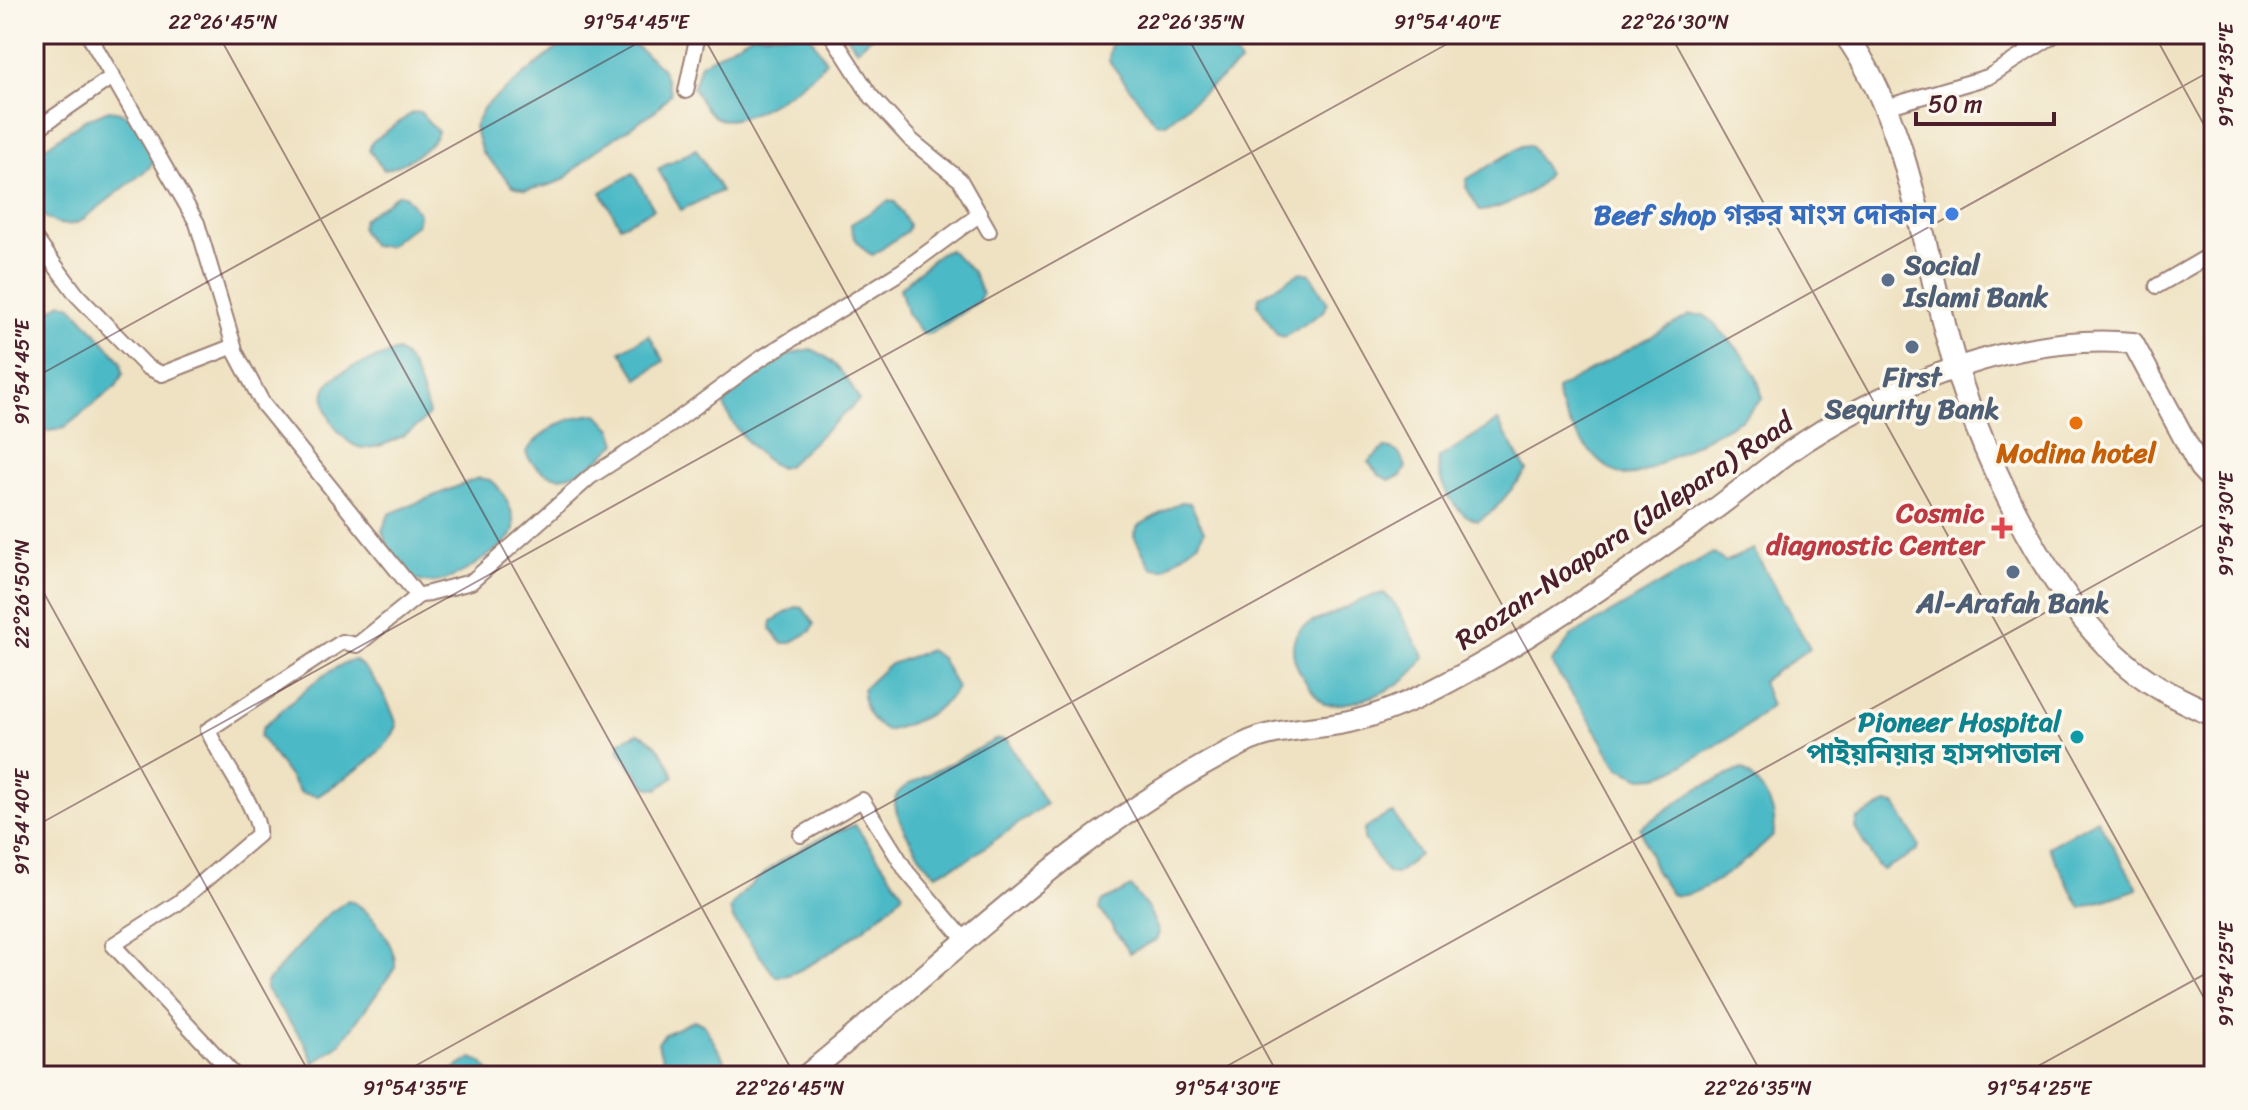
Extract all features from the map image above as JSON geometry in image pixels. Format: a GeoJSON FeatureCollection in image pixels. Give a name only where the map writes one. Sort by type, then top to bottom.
{"type":"FeatureCollection","features":[{"type":"Feature","properties":{"kind":"main road"},"geometry":{"type":"LineString","coordinates":[[1845,34],[1872,77],[1886,107],[1910,187],[1956,368],[1999,478],[2072,603],[2130,667],[2185,702],[2214,715]]}},
{"type":"Feature","properties":{"kind":"main road","name":"Raozan-Noapara (Jalepara) Road"},"geometry":{"type":"LineString","coordinates":[[805,1076],[1076,848],[1159,791],[1262,736],[1348,722],[1380,713],[1456,677],[1498,654],[1707,515],[1807,441],[1869,405],[1956,368],[2091,339],[2133,343],[2200,468],[2214,483]]}},
{"type":"Feature","properties":{"kind":"street"},"geometry":{"type":"LineString","coordinates":[[88,34],[197,223],[234,346],[263,404],[418,596]]}},
{"type":"Feature","properties":{"kind":"street"},"geometry":{"type":"LineString","coordinates":[[686,91],[697,39],[705,34]]}},
{"type":"Feature","properties":{"kind":"street"},"geometry":{"type":"LineString","coordinates":[[831,34],[870,95],[912,141],[960,180],[989,231]]}},
{"type":"Feature","properties":{"kind":"street"},"geometry":{"type":"LineString","coordinates":[[1886,107],[1988,77],[2056,34]]}},
{"type":"Feature","properties":{"kind":"street"},"geometry":{"type":"LineString","coordinates":[[34,131],[113,76]]}},
{"type":"Feature","properties":{"kind":"street"},"geometry":{"type":"LineString","coordinates":[[235,1076],[113,945],[178,903],[258,835],[258,819],[208,730],[342,642],[357,645],[418,596],[471,582],[590,477],[669,426],[760,359],[902,271],[980,214]]}},
{"type":"Feature","properties":{"kind":"street"},"geometry":{"type":"LineString","coordinates":[[34,237],[77,295],[147,367],[162,374],[234,346]]}},
{"type":"Feature","properties":{"kind":"street"},"geometry":{"type":"LineString","coordinates":[[2157,286],[2214,253]]}},
{"type":"Feature","properties":{"kind":"street"},"geometry":{"type":"LineString","coordinates":[[801,835],[862,800],[907,872],[965,940]]}},
{"type":"Feature","properties":{"kind":"water"},"geometry":{"type":"Polygon","coordinates":[[[575,34],[622,34],[662,68],[671,93],[656,110],[594,152],[563,180],[525,190],[513,186],[482,152],[474,127],[484,107],[575,34]]]}},
{"type":"Feature","properties":{"kind":"water"},"geometry":{"type":"Polygon","coordinates":[[[753,34],[809,34],[826,61],[776,102],[743,117],[729,120],[717,118],[706,109],[693,88],[701,64],[753,34]]]}},
{"type":"Feature","properties":{"kind":"water"},"geometry":{"type":"Polygon","coordinates":[[[844,34],[875,34],[857,49],[844,34]]]}},
{"type":"Feature","properties":{"kind":"water"},"geometry":{"type":"Polygon","coordinates":[[[1124,34],[1224,34],[1240,63],[1165,124],[1156,123],[1109,61],[1110,47],[1124,34]]]}},
{"type":"Feature","properties":{"kind":"water"},"geometry":{"type":"Polygon","coordinates":[[[109,110],[133,120],[155,159],[149,168],[81,221],[68,225],[50,220],[34,208],[34,155],[83,121],[109,110]]]}},
{"type":"Feature","properties":{"kind":"water"},"geometry":{"type":"Polygon","coordinates":[[[420,112],[438,132],[434,139],[415,156],[384,170],[369,150],[372,142],[412,113],[420,112]]]}},
{"type":"Feature","properties":{"kind":"water"},"geometry":{"type":"Polygon","coordinates":[[[1530,145],[1548,173],[1543,180],[1518,198],[1480,211],[1466,187],[1467,179],[1522,146],[1530,145]]]}},
{"type":"Feature","properties":{"kind":"water"},"geometry":{"type":"Polygon","coordinates":[[[696,149],[721,191],[681,210],[658,169],[696,149]]]}},
{"type":"Feature","properties":{"kind":"water"},"geometry":{"type":"Polygon","coordinates":[[[633,173],[654,209],[620,226],[601,192],[633,173]]]}},
{"type":"Feature","properties":{"kind":"water"},"geometry":{"type":"Polygon","coordinates":[[[397,195],[405,195],[419,213],[417,224],[387,246],[372,246],[361,229],[363,219],[397,195]]]}},
{"type":"Feature","properties":{"kind":"water"},"geometry":{"type":"Polygon","coordinates":[[[889,201],[895,202],[909,225],[907,231],[873,255],[858,242],[851,224],[889,201]]]}},
{"type":"Feature","properties":{"kind":"water"},"geometry":{"type":"Polygon","coordinates":[[[950,250],[973,272],[982,294],[979,301],[932,333],[923,334],[907,313],[900,288],[940,253],[950,250]]]}},
{"type":"Feature","properties":{"kind":"water"},"geometry":{"type":"Polygon","coordinates":[[[1301,272],[1310,274],[1327,302],[1324,311],[1285,337],[1277,335],[1258,305],[1259,297],[1301,272]]]}},
{"type":"Feature","properties":{"kind":"water"},"geometry":{"type":"Polygon","coordinates":[[[61,303],[72,306],[121,361],[123,374],[116,386],[64,428],[34,434],[34,321],[61,303]]]}},
{"type":"Feature","properties":{"kind":"water"},"geometry":{"type":"Polygon","coordinates":[[[1690,315],[1704,315],[1732,342],[1755,375],[1762,399],[1742,419],[1645,471],[1630,476],[1613,471],[1580,440],[1564,413],[1557,389],[1690,315]]]}},
{"type":"Feature","properties":{"kind":"water"},"geometry":{"type":"Polygon","coordinates":[[[649,335],[664,361],[638,379],[621,351],[649,335]]]}},
{"type":"Feature","properties":{"kind":"water"},"geometry":{"type":"Polygon","coordinates":[[[811,349],[840,370],[859,400],[787,466],[780,468],[747,441],[724,405],[747,376],[773,361],[811,349]]]}},
{"type":"Feature","properties":{"kind":"water"},"geometry":{"type":"Polygon","coordinates":[[[397,351],[409,362],[429,414],[409,432],[391,441],[373,447],[356,446],[332,422],[327,411],[325,390],[336,376],[397,351]]]}},
{"type":"Feature","properties":{"kind":"water"},"geometry":{"type":"Polygon","coordinates":[[[598,414],[612,429],[617,443],[590,466],[569,476],[558,477],[547,474],[529,458],[526,452],[549,430],[577,417],[598,414]]]}},
{"type":"Feature","properties":{"kind":"water"},"geometry":{"type":"Polygon","coordinates":[[[1498,421],[1527,471],[1494,510],[1478,521],[1462,512],[1449,496],[1440,477],[1439,458],[1498,421]]]}},
{"type":"Feature","properties":{"kind":"water"},"geometry":{"type":"Polygon","coordinates":[[[1384,448],[1401,456],[1406,467],[1401,476],[1389,480],[1379,475],[1368,462],[1384,448]]]}},
{"type":"Feature","properties":{"kind":"water"},"geometry":{"type":"Polygon","coordinates":[[[478,478],[490,480],[505,497],[514,522],[512,535],[499,548],[456,576],[428,583],[416,580],[397,563],[389,549],[382,531],[389,514],[478,478]]]}},
{"type":"Feature","properties":{"kind":"water"},"geometry":{"type":"Polygon","coordinates":[[[1181,502],[1190,503],[1204,531],[1199,542],[1164,569],[1151,568],[1134,536],[1138,526],[1181,502]]]}},
{"type":"Feature","properties":{"kind":"water"},"geometry":{"type":"Polygon","coordinates":[[[1753,549],[1810,648],[1762,681],[1771,706],[1742,730],[1657,777],[1641,778],[1620,768],[1551,663],[1572,636],[1713,553],[1725,562],[1753,549]]]}},
{"type":"Feature","properties":{"kind":"water"},"geometry":{"type":"Polygon","coordinates":[[[1384,593],[1396,606],[1424,656],[1408,677],[1382,693],[1351,702],[1324,704],[1295,661],[1294,641],[1298,632],[1363,599],[1384,593]]]}},
{"type":"Feature","properties":{"kind":"water"},"geometry":{"type":"Polygon","coordinates":[[[796,607],[803,608],[814,624],[811,631],[790,643],[782,643],[771,629],[772,621],[796,607]]]}},
{"type":"Feature","properties":{"kind":"water"},"geometry":{"type":"Polygon","coordinates":[[[929,650],[941,658],[957,688],[944,704],[926,716],[887,731],[876,724],[869,714],[863,689],[888,665],[929,650]]]}},
{"type":"Feature","properties":{"kind":"water"},"geometry":{"type":"Polygon","coordinates":[[[355,660],[380,690],[397,726],[383,747],[351,774],[318,796],[301,793],[260,736],[263,727],[319,679],[355,660]]]}},
{"type":"Feature","properties":{"kind":"water"},"geometry":{"type":"Polygon","coordinates":[[[638,733],[656,745],[672,770],[674,777],[658,789],[647,787],[619,751],[619,742],[638,733]]]}},
{"type":"Feature","properties":{"kind":"water"},"geometry":{"type":"Polygon","coordinates":[[[997,739],[1007,740],[1046,804],[967,860],[936,874],[904,829],[896,809],[896,796],[906,786],[997,739]]]}},
{"type":"Feature","properties":{"kind":"water"},"geometry":{"type":"Polygon","coordinates":[[[1742,769],[1767,798],[1774,817],[1773,836],[1709,885],[1694,892],[1671,894],[1655,870],[1640,828],[1697,789],[1742,769]]]}},
{"type":"Feature","properties":{"kind":"water"},"geometry":{"type":"Polygon","coordinates":[[[1887,803],[1895,804],[1919,845],[1917,851],[1883,870],[1855,828],[1857,819],[1887,803]]]}},
{"type":"Feature","properties":{"kind":"water"},"geometry":{"type":"Polygon","coordinates":[[[1394,814],[1419,855],[1396,874],[1387,873],[1364,839],[1364,829],[1394,814]]]}},
{"type":"Feature","properties":{"kind":"water"},"geometry":{"type":"Polygon","coordinates":[[[2097,819],[2138,889],[2081,908],[2048,847],[2097,819]]]}},
{"type":"Feature","properties":{"kind":"water"},"geometry":{"type":"Polygon","coordinates":[[[855,825],[903,893],[842,945],[802,969],[775,976],[733,919],[730,908],[755,881],[786,858],[803,847],[855,825]]]}},
{"type":"Feature","properties":{"kind":"water"},"geometry":{"type":"Polygon","coordinates":[[[1131,887],[1149,910],[1159,933],[1156,940],[1130,953],[1100,909],[1102,902],[1131,887]]]}},
{"type":"Feature","properties":{"kind":"water"},"geometry":{"type":"Polygon","coordinates":[[[348,900],[373,918],[387,938],[395,968],[340,1044],[314,1063],[305,1043],[266,989],[266,983],[326,916],[348,900]]]}},
{"type":"Feature","properties":{"kind":"water"},"geometry":{"type":"Polygon","coordinates":[[[694,1020],[704,1025],[729,1068],[725,1076],[673,1076],[665,1064],[658,1042],[665,1034],[694,1020]]]}},
{"type":"Feature","properties":{"kind":"water"},"geometry":{"type":"Polygon","coordinates":[[[472,1058],[482,1062],[492,1076],[443,1076],[472,1058]]]}},
{"type":"Feature","properties":{"kind":"place","name":"Beef shop গরুর মাংস দোকান"},"geometry":{"type":"Point","coordinates":[1952,214]}},
{"type":"Feature","properties":{"kind":"place","name":"Social Islami Bank"},"geometry":{"type":"Point","coordinates":[1888,280]}},
{"type":"Feature","properties":{"kind":"place","name":"First Sequrity Bank"},"geometry":{"type":"Point","coordinates":[1912,347]}},
{"type":"Feature","properties":{"kind":"place","name":"Modina hotel"},"geometry":{"type":"Point","coordinates":[2076,423]}},
{"type":"Feature","properties":{"kind":"place","name":"Cosmic diagnostic Center"},"geometry":{"type":"Point","coordinates":[2002,528]}},
{"type":"Feature","properties":{"kind":"place","name":"Al-Arafah Bank"},"geometry":{"type":"Point","coordinates":[2013,572]}},
{"type":"Feature","properties":{"kind":"place","name":"Pioneer Hospital পাইয়নিয়ার হাসপাতাল"},"geometry":{"type":"Point","coordinates":[2077,737]}}]}
